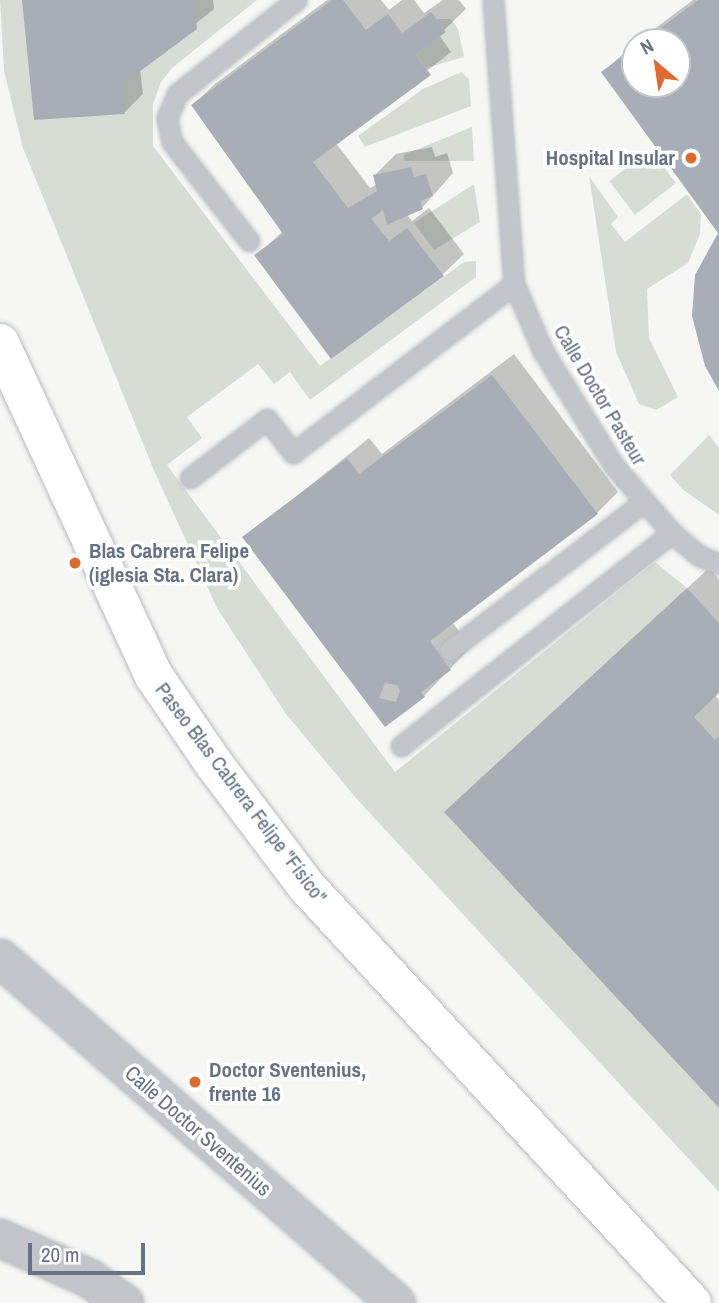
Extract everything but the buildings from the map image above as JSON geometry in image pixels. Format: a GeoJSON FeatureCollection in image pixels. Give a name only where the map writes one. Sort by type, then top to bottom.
{"type":"FeatureCollection","features":[{"type":"Feature","properties":{"kind":"street","name":"Paseo Blas Cabrera Felipe \"Físico\""},"geometry":{"type":"LineString","coordinates":[[0,343],[154,676],[214,764],[307,887],[692,1303]]}},
{"type":"Feature","properties":{"kind":"street","name":"Calle Doctor Sventenius"},"geometry":{"type":"LineString","coordinates":[[0,958],[396,1303]]}},
{"type":"Feature","properties":{"kind":"street"},"geometry":{"type":"LineString","coordinates":[[0,1238],[89,1278],[124,1303]]}},
{"type":"Feature","properties":{"kind":"street"},"geometry":{"type":"LineString","coordinates":[[333,1249],[353,1303]]}},
{"type":"Feature","properties":{"kind":"lane"},"geometry":{"type":"LineString","coordinates":[[249,241],[172,142],[167,118],[177,94],[296,0]]}},
{"type":"Feature","properties":{"kind":"lane","name":"Calle Doctor Pasteur"},"geometry":{"type":"LineString","coordinates":[[493,0],[514,284],[543,351],[642,503],[698,555],[719,564]]}},
{"type":"Feature","properties":{"kind":"lane"},"geometry":{"type":"LineString","coordinates":[[190,478],[267,419],[293,453],[514,284]]}},
{"type":"Feature","properties":{"kind":"lane"},"geometry":{"type":"LineString","coordinates":[[450,650],[642,503]]}},
{"type":"Feature","properties":{"kind":"lane"},"geometry":{"type":"LineString","coordinates":[[401,746],[672,533]]}},
{"type":"Feature","properties":{"kind":"shaded area"},"geometry":{"type":"Polygon","coordinates":[[[0,0],[257,0],[172,68],[161,82],[153,104],[153,146],[320,366],[464,262],[476,261],[476,277],[310,400],[290,372],[274,384],[258,364],[187,417],[202,438],[167,465],[395,772],[655,562],[687,588],[445,812],[719,1108],[719,1192],[356,798],[286,714],[217,608],[155,473],[23,148],[4,71],[0,0]]]}},
{"type":"Feature","properties":{"kind":"shaded area"},"geometry":{"type":"Polygon","coordinates":[[[436,19],[451,19],[458,29],[464,57],[426,68],[416,55],[446,32],[436,19]]]}},
{"type":"Feature","properties":{"kind":"shaded area"},"geometry":{"type":"Polygon","coordinates":[[[461,72],[469,79],[471,106],[365,147],[358,136],[423,89],[461,72]]]}},
{"type":"Feature","properties":{"kind":"shaded area"},"geometry":{"type":"Polygon","coordinates":[[[472,127],[474,161],[405,161],[403,155],[472,127]]]}},
{"type":"Feature","properties":{"kind":"shaded area"},"geometry":{"type":"Polygon","coordinates":[[[651,150],[676,183],[635,215],[609,181],[651,150]]]}},
{"type":"Feature","properties":{"kind":"shaded area"},"geometry":{"type":"Polygon","coordinates":[[[589,176],[618,217],[611,224],[625,242],[687,194],[701,214],[700,234],[688,263],[647,289],[649,338],[678,397],[656,410],[639,404],[616,352],[589,176]]]}},
{"type":"Feature","properties":{"kind":"shaded area"},"geometry":{"type":"Polygon","coordinates":[[[474,184],[480,222],[434,250],[414,223],[474,184]]]}},
{"type":"Feature","properties":{"kind":"shaded area"},"geometry":{"type":"Polygon","coordinates":[[[709,435],[719,448],[719,515],[682,489],[670,475],[709,435]]]}},
{"type":"Feature","properties":{"kind":"place","name":"Hospital Insular"},"geometry":{"type":"Point","coordinates":[691,158]}},
{"type":"Feature","properties":{"kind":"place","name":"Blas Cabrera Felipe (iglesia Sta. Clara)"},"geometry":{"type":"Point","coordinates":[75,563]}},
{"type":"Feature","properties":{"kind":"place","name":"Doctor Sventenius, frente 16"},"geometry":{"type":"Point","coordinates":[195,1082]}}]}
